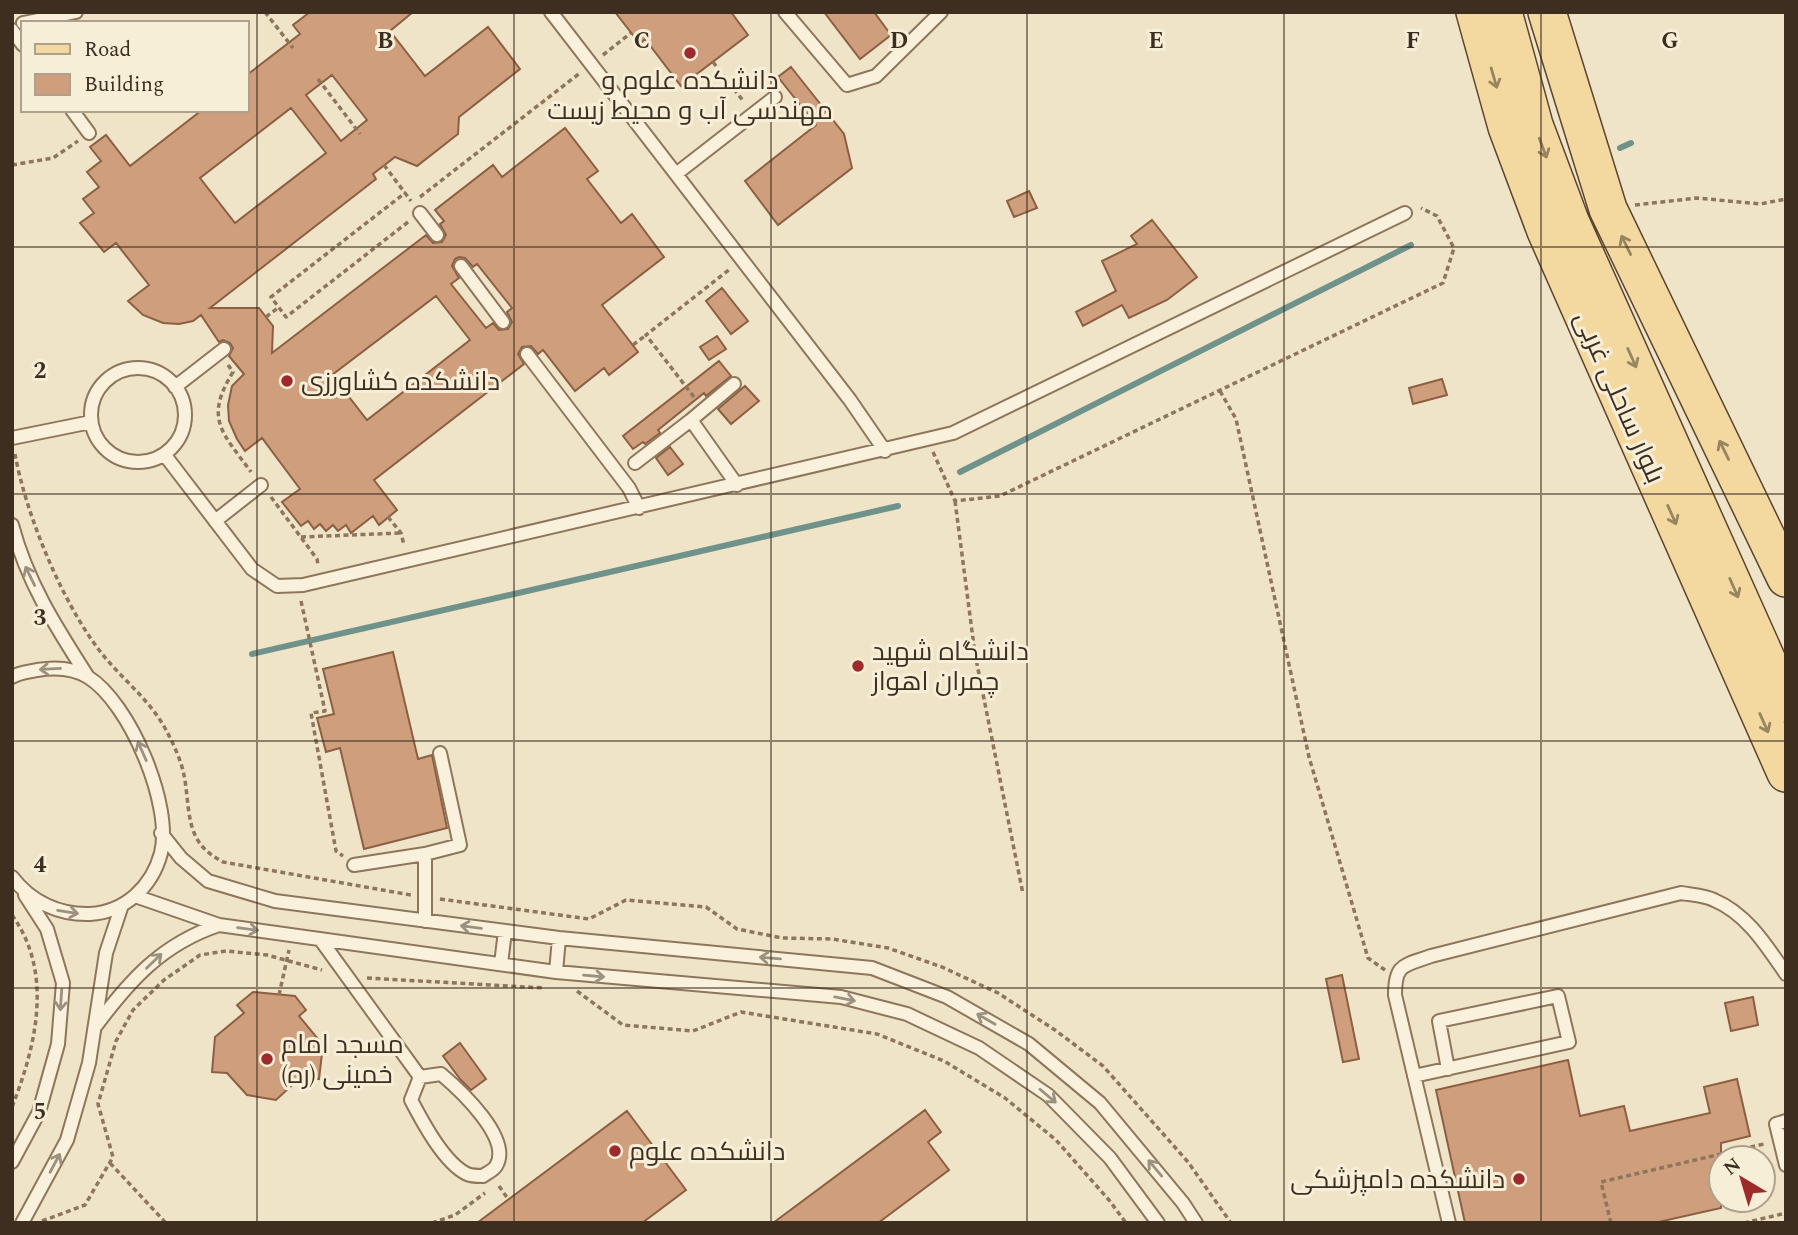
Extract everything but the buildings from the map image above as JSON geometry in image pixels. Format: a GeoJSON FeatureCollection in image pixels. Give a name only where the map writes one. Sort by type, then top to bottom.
{"type":"FeatureCollection","features":[{"type":"Feature","properties":{"kind":"main road","name":"بلوار ساحلی غربی"},"geometry":{"type":"LineString","coordinates":[[1475,12],[1507,127],[1546,230],[1786,773]]}},
{"type":"Feature","properties":{"kind":"main road","name":"بلوار ساحلی غربی"},"geometry":{"type":"LineString","coordinates":[[1503,12],[1534,125],[1570,221],[1786,703]]}},
{"type":"Feature","properties":{"kind":"main road"},"geometry":{"type":"LineString","coordinates":[[1547,12],[1608,209],[1786,578]]}},
{"type":"Feature","properties":{"kind":"lane"},"geometry":{"type":"LineString","coordinates":[[33,21],[76,12]]}},
{"type":"Feature","properties":{"kind":"lane"},"geometry":{"type":"LineString","coordinates":[[551,12],[850,400],[885,451]]}},
{"type":"Feature","properties":{"kind":"lane"},"geometry":{"type":"LineString","coordinates":[[785,12],[847,85],[876,76],[941,12]]}},
{"type":"Feature","properties":{"kind":"lane"},"geometry":{"type":"LineString","coordinates":[[676,174],[775,97]]}},
{"type":"Feature","properties":{"kind":"lane"},"geometry":{"type":"LineString","coordinates":[[73,112],[89,133]]}},
{"type":"Feature","properties":{"kind":"lane"},"geometry":{"type":"LineString","coordinates":[[420,213],[437,235]]}},
{"type":"Feature","properties":{"kind":"lane"},"geometry":{"type":"LineString","coordinates":[[164,454],[252,569],[277,586],[298,585],[885,451],[953,433],[1405,213]]}},
{"type":"Feature","properties":{"kind":"lane"},"geometry":{"type":"LineString","coordinates":[[461,266],[503,323]]}},
{"type":"Feature","properties":{"kind":"lane"},"geometry":{"type":"LineString","coordinates":[[175,387],[221,351]]}},
{"type":"Feature","properties":{"kind":"lane"},"geometry":{"type":"LineString","coordinates":[[527,354],[629,488],[639,508]]}},
{"type":"Feature","properties":{"kind":"lane"},"geometry":{"type":"LineString","coordinates":[[143,368],[165,376],[175,387],[180,393],[185,415],[180,437],[164,454],[143,463],[121,460],[102,447],[91,427],[91,404],[102,384],[121,370],[143,368]]}},
{"type":"Feature","properties":{"kind":"lane"},"geometry":{"type":"LineString","coordinates":[[635,463],[734,384]]}},
{"type":"Feature","properties":{"kind":"lane"},"geometry":{"type":"LineString","coordinates":[[691,420],[737,485]]}},
{"type":"Feature","properties":{"kind":"lane"},"geometry":{"type":"LineString","coordinates":[[12,438],[91,422]]}},
{"type":"Feature","properties":{"kind":"lane"},"geometry":{"type":"LineString","coordinates":[[215,521],[261,485]]}},
{"type":"Feature","properties":{"kind":"lane"},"geometry":{"type":"LineString","coordinates":[[12,524],[21,558],[53,623],[88,677],[123,714],[134,734],[150,768],[162,833],[161,852],[148,880],[121,908],[100,914],[68,913],[53,909],[23,892]]}},
{"type":"Feature","properties":{"kind":"lane"},"geometry":{"type":"LineString","coordinates":[[12,677],[19,673],[57,667],[88,677]]}},
{"type":"Feature","properties":{"kind":"lane"},"geometry":{"type":"LineString","coordinates":[[354,865],[425,854],[460,845],[440,752]]}},
{"type":"Feature","properties":{"kind":"lane"},"geometry":{"type":"LineString","coordinates":[[162,833],[181,858],[208,881],[275,901],[559,938],[872,968],[947,997],[1029,1044],[1100,1103],[1183,1203],[1196,1223]]}},
{"type":"Feature","properties":{"kind":"lane"},"geometry":{"type":"LineString","coordinates":[[425,854],[425,921]]}},
{"type":"Feature","properties":{"kind":"lane"},"geometry":{"type":"LineString","coordinates":[[12,877],[47,929],[63,983],[58,1044],[39,1112],[12,1163]]}},
{"type":"Feature","properties":{"kind":"lane"},"geometry":{"type":"LineString","coordinates":[[1449,1223],[1395,995],[1395,977],[1403,966],[1431,956],[1681,893],[1712,899],[1739,914],[1761,938],[1786,974]]}},
{"type":"Feature","properties":{"kind":"lane"},"geometry":{"type":"LineString","coordinates":[[135,896],[219,925],[556,972],[841,997],[907,1014],[979,1048],[1048,1095],[1110,1158],[1158,1223]]}},
{"type":"Feature","properties":{"kind":"lane"},"geometry":{"type":"LineString","coordinates":[[22,1223],[67,1140],[89,1063],[106,953],[121,908]]}},
{"type":"Feature","properties":{"kind":"lane"},"geometry":{"type":"LineString","coordinates":[[93,1030],[118,996],[164,951],[191,934],[219,925]]}},
{"type":"Feature","properties":{"kind":"lane"},"geometry":{"type":"LineString","coordinates":[[500,964],[505,931]]}},
{"type":"Feature","properties":{"kind":"lane"},"geometry":{"type":"LineString","coordinates":[[556,972],[559,938]]}},
{"type":"Feature","properties":{"kind":"lane"},"geometry":{"type":"LineString","coordinates":[[320,939],[420,1077]]}},
{"type":"Feature","properties":{"kind":"lane"},"geometry":{"type":"LineString","coordinates":[[1414,1076],[1448,1069],[1569,1042],[1558,996],[1439,1021],[1448,1069]]}},
{"type":"Feature","properties":{"kind":"lane"},"geometry":{"type":"LineString","coordinates":[[441,1073],[459,1090],[497,1136],[500,1151],[496,1166],[489,1172],[483,1176],[468,1175],[453,1163],[424,1126],[411,1100],[420,1077],[441,1073]]}},
{"type":"Feature","properties":{"kind":"lane"},"geometry":{"type":"LineString","coordinates":[[1786,1121],[1776,1124],[1786,1165]]}},
{"type":"Feature","properties":{"kind":"path"},"geometry":{"type":"LineString","coordinates":[[265,12],[293,48]]}},
{"type":"Feature","properties":{"kind":"path"},"geometry":{"type":"LineString","coordinates":[[713,62],[753,114]]}},
{"type":"Feature","properties":{"kind":"path"},"geometry":{"type":"LineString","coordinates":[[318,79],[360,134]]}},
{"type":"Feature","properties":{"kind":"path"},"geometry":{"type":"LineString","coordinates":[[12,165],[53,159],[89,133]]}},
{"type":"Feature","properties":{"kind":"path"},"geometry":{"type":"LineString","coordinates":[[384,165],[405,193]]}},
{"type":"Feature","properties":{"kind":"path"},"geometry":{"type":"LineString","coordinates":[[1608,209],[1698,198],[1760,204],[1786,198]]}},
{"type":"Feature","properties":{"kind":"path"},"geometry":{"type":"LineString","coordinates":[[955,501],[1000,496],[1443,283],[1454,248],[1437,216],[1422,208],[1405,213]]}},
{"type":"Feature","properties":{"kind":"path"},"geometry":{"type":"LineString","coordinates":[[633,345],[742,260]]}},
{"type":"Feature","properties":{"kind":"path"},"geometry":{"type":"LineString","coordinates":[[266,317],[279,307]]}},
{"type":"Feature","properties":{"kind":"path"},"geometry":{"type":"LineString","coordinates":[[646,335],[704,409]]}},
{"type":"Feature","properties":{"kind":"path"},"geometry":{"type":"LineString","coordinates":[[221,351],[233,372],[222,391],[218,420],[224,435],[317,559],[322,580]]}},
{"type":"Feature","properties":{"kind":"path"},"geometry":{"type":"LineString","coordinates":[[1220,390],[1236,419],[1309,757],[1364,945],[1368,958],[1395,977]]}},
{"type":"Feature","properties":{"kind":"path"},"geometry":{"type":"LineString","coordinates":[[12,438],[18,471],[36,530],[59,580],[101,651],[143,696],[166,730],[183,772],[195,837],[207,853],[233,864],[425,897],[589,919],[626,900],[706,907],[737,929],[782,938],[832,939],[888,948],[942,967],[998,993],[1055,1030],[1103,1066],[1154,1120],[1231,1223]]}},
{"type":"Feature","properties":{"kind":"path"},"geometry":{"type":"LineString","coordinates":[[928,440],[955,501],[975,654],[1023,894]]}},
{"type":"Feature","properties":{"kind":"path"},"geometry":{"type":"LineString","coordinates":[[388,517],[401,533],[409,560]]}},
{"type":"Feature","properties":{"kind":"path"},"geometry":{"type":"LineString","coordinates":[[300,537],[401,533]]}},
{"type":"Feature","properties":{"kind":"path"},"geometry":{"type":"LineString","coordinates":[[298,585],[325,711],[311,713],[336,851],[354,865]]}},
{"type":"Feature","properties":{"kind":"path"},"geometry":{"type":"LineString","coordinates":[[12,915],[36,965],[37,1017],[25,1073],[12,1107]]}},
{"type":"Feature","properties":{"kind":"path"},"geometry":{"type":"LineString","coordinates":[[41,1223],[44,1219],[85,1205],[113,1157],[98,1104],[116,1041],[132,1010],[164,980],[200,955],[226,951],[267,955],[347,976],[555,989]]}},
{"type":"Feature","properties":{"kind":"path"},"geometry":{"type":"LineString","coordinates":[[576,990],[623,1025],[693,1031],[741,1012],[877,1034],[944,1061],[1005,1098],[1056,1140],[1126,1223]]}},
{"type":"Feature","properties":{"kind":"path"},"geometry":{"type":"LineString","coordinates":[[1611,1223],[1601,1182],[1780,1140]]}},
{"type":"Feature","properties":{"kind":"path"},"geometry":{"type":"LineString","coordinates":[[109,1163],[166,1223]]}},
{"type":"Feature","properties":{"kind":"path"},"geometry":{"type":"LineString","coordinates":[[489,1172],[508,1199]]}},
{"type":"Feature","properties":{"kind":"path"},"geometry":{"type":"LineString","coordinates":[[432,1223],[454,1215],[487,1192]]}},
{"type":"Feature","properties":{"kind":"path"},"geometry":{"type":"LineString","coordinates":[[1744,1223],[1786,1213]]}},
{"type":"Feature","properties":{"kind":"waterway"},"geometry":{"type":"LineString","coordinates":[[1620,148],[1631,143]]}},
{"type":"Feature","properties":{"kind":"waterway"},"geometry":{"type":"LineString","coordinates":[[960,472],[1411,245]]}},
{"type":"Feature","properties":{"kind":"waterway"},"geometry":{"type":"LineString","coordinates":[[252,654],[898,506]]}},
{"type":"Feature","properties":{"kind":"place","name":"دانشکده علوم و مهندسی آب و محیط زیست"},"geometry":{"type":"Point","coordinates":[690,53]}},
{"type":"Feature","properties":{"kind":"place","name":"دانشکده کشاورزی"},"geometry":{"type":"Point","coordinates":[287,381]}},
{"type":"Feature","properties":{"kind":"place","name":"دانشگاه شهید چمران اهواز"},"geometry":{"type":"Point","coordinates":[858,666]}},
{"type":"Feature","properties":{"kind":"place","name":"مسجد امام خمینی (ره)"},"geometry":{"type":"Point","coordinates":[267,1059]}},
{"type":"Feature","properties":{"kind":"place","name":"دانشکده علوم"},"geometry":{"type":"Point","coordinates":[615,1151]}},
{"type":"Feature","properties":{"kind":"place","name":"دانشکده دامپزشکی"},"geometry":{"type":"Point","coordinates":[1519,1179]}}]}
